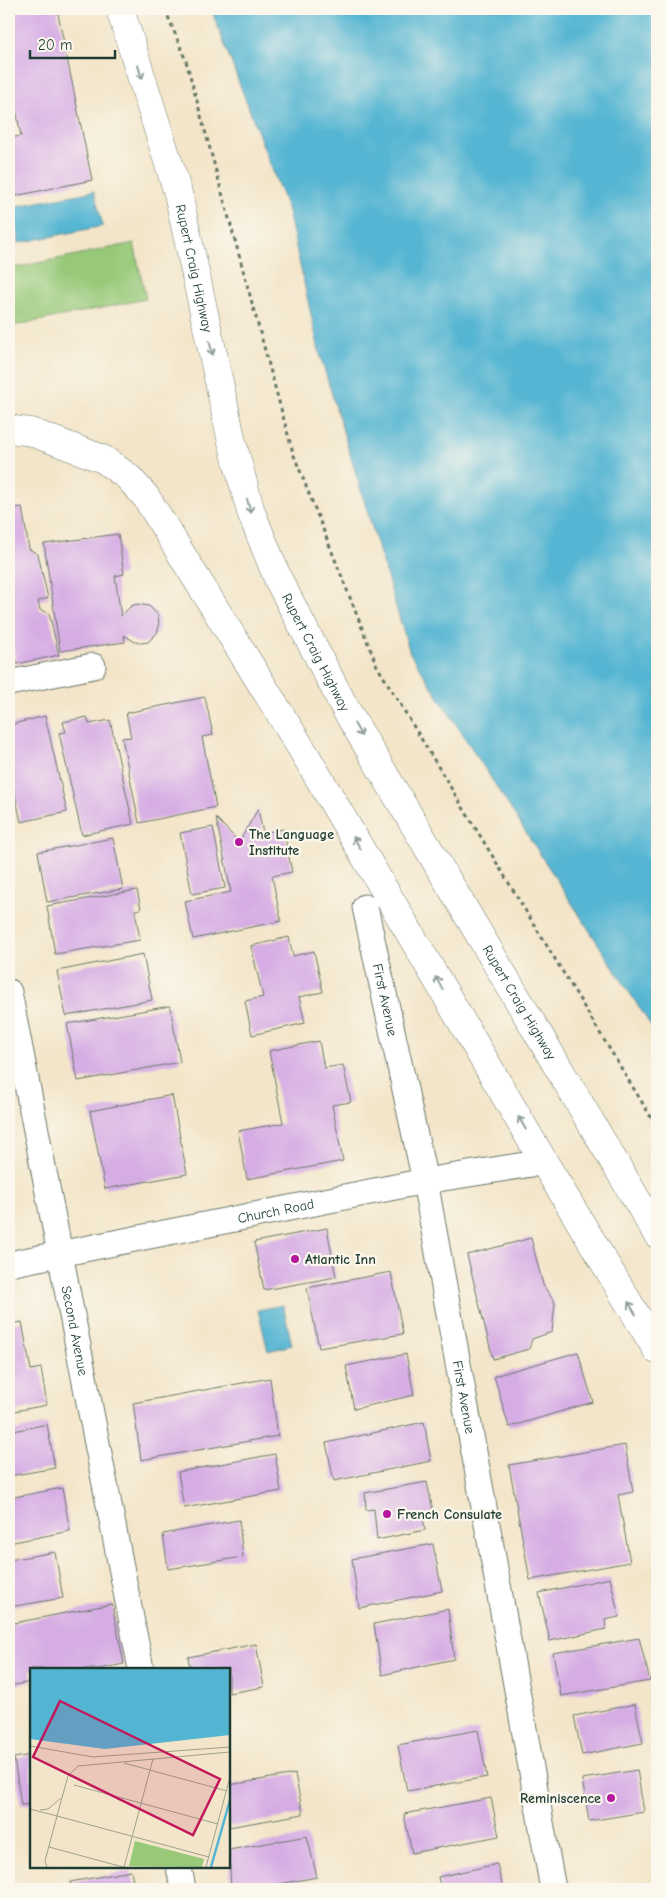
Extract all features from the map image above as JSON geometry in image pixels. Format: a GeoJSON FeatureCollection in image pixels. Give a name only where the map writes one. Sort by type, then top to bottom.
{"type":"FeatureCollection","features":[{"type":"Feature","properties":{"kind":"main road","name":"Rupert Craig Highway"},"geometry":{"type":"LineString","coordinates":[[120,9],[178,193],[232,442],[246,494],[251,512],[278,579],[345,708],[657,1234]]}},
{"type":"Feature","properties":{"kind":"main road"},"geometry":{"type":"LineString","coordinates":[[9,430],[31,432],[103,460],[128,477],[146,498],[303,751],[544,1162],[657,1350]]}},
{"type":"Feature","properties":{"kind":"street"},"geometry":{"type":"LineString","coordinates":[[9,683],[93,666]]}},
{"type":"Feature","properties":{"kind":"street","name":"First Avenue"},"geometry":{"type":"LineString","coordinates":[[365,907],[425,1181],[554,1889]]}},
{"type":"Feature","properties":{"kind":"street","name":"Second Avenue"},"geometry":{"type":"LineString","coordinates":[[9,992],[141,1668]]}},
{"type":"Feature","properties":{"kind":"street","name":"Church Road"},"geometry":{"type":"LineString","coordinates":[[9,1264],[425,1181],[544,1162]]}},
{"type":"Feature","properties":{"kind":"street"},"geometry":{"type":"LineString","coordinates":[[179,1868],[183,1889]]}},
{"type":"Feature","properties":{"kind":"path"},"geometry":{"type":"LineString","coordinates":[[165,9],[186,61],[293,453],[377,666],[657,1127]]}},
{"type":"Feature","properties":{"kind":"green space"},"geometry":{"type":"Polygon","coordinates":[[[134,243],[146,299],[13,326],[9,304],[9,269],[134,243]]]}},
{"type":"Feature","properties":{"kind":"water"},"geometry":{"type":"Polygon","coordinates":[[[211,9],[657,9],[657,1035],[410,653],[320,355],[288,211],[211,9]]]}},
{"type":"Feature","properties":{"kind":"water"},"geometry":{"type":"Polygon","coordinates":[[[94,191],[103,226],[19,243],[13,207],[94,191]]]}},
{"type":"Feature","properties":{"kind":"water"},"geometry":{"type":"Polygon","coordinates":[[[283,1305],[292,1345],[268,1351],[258,1310],[283,1305]]]}},
{"type":"Feature","properties":{"kind":"building"},"geometry":{"type":"Polygon","coordinates":[[[9,9],[57,9],[92,180],[15,196],[9,164],[9,138],[21,136],[11,83],[9,83],[9,9]]]}},
{"type":"Feature","properties":{"kind":"building"},"geometry":{"type":"Polygon","coordinates":[[[22,507],[29,549],[38,554],[48,598],[38,601],[40,610],[49,613],[59,655],[17,664],[9,630],[9,509],[22,507]]]}},
{"type":"Feature","properties":{"kind":"building"},"geometry":{"type":"Polygon","coordinates":[[[118,534],[124,574],[115,576],[121,616],[131,606],[137,604],[149,606],[158,615],[159,627],[157,633],[148,642],[135,642],[124,635],[125,642],[60,651],[44,544],[118,534]]]}},
{"type":"Feature","properties":{"kind":"building"},"geometry":{"type":"Polygon","coordinates":[[[205,697],[213,735],[202,737],[216,807],[139,823],[122,738],[131,737],[126,713],[205,697]]]}},
{"type":"Feature","properties":{"kind":"building"},"geometry":{"type":"Polygon","coordinates":[[[45,716],[67,812],[21,822],[9,767],[9,725],[45,716]]]}},
{"type":"Feature","properties":{"kind":"building"},"geometry":{"type":"Polygon","coordinates":[[[87,717],[89,724],[110,720],[133,824],[82,835],[59,733],[66,732],[63,722],[87,717]]]}},
{"type":"Feature","properties":{"kind":"building"},"geometry":{"type":"Polygon","coordinates":[[[258,809],[263,833],[283,829],[292,872],[272,876],[281,921],[193,939],[185,901],[231,892],[216,818],[239,842],[258,809]]]}},
{"type":"Feature","properties":{"kind":"building"},"geometry":{"type":"Polygon","coordinates":[[[213,827],[225,888],[192,894],[180,833],[213,827]]]}},
{"type":"Feature","properties":{"kind":"building"},"geometry":{"type":"Polygon","coordinates":[[[113,838],[123,889],[47,902],[38,852],[113,838]]]}},
{"type":"Feature","properties":{"kind":"building"},"geometry":{"type":"Polygon","coordinates":[[[137,890],[141,909],[135,910],[140,940],[55,954],[47,906],[137,890]]]}},
{"type":"Feature","properties":{"kind":"building"},"geometry":{"type":"Polygon","coordinates":[[[289,937],[293,956],[314,951],[323,992],[299,997],[305,1023],[252,1035],[245,1001],[263,997],[251,946],[289,937]]]}},
{"type":"Feature","properties":{"kind":"building"},"geometry":{"type":"Polygon","coordinates":[[[143,954],[152,1000],[66,1016],[57,971],[143,954]]]}},
{"type":"Feature","properties":{"kind":"building"},"geometry":{"type":"Polygon","coordinates":[[[170,1006],[180,1062],[78,1081],[67,1024],[170,1006]]]}},
{"type":"Feature","properties":{"kind":"building"},"geometry":{"type":"Polygon","coordinates":[[[319,1041],[324,1068],[343,1065],[351,1102],[332,1105],[343,1161],[247,1179],[238,1131],[283,1123],[269,1051],[319,1041]]]}},
{"type":"Feature","properties":{"kind":"building"},"geometry":{"type":"Polygon","coordinates":[[[172,1095],[187,1174],[105,1189],[90,1111],[172,1095]]]}},
{"type":"Feature","properties":{"kind":"building","name":"Atlantic Inn"},"geometry":{"type":"Polygon","coordinates":[[[327,1228],[336,1277],[264,1290],[254,1242],[327,1228]]]}},
{"type":"Feature","properties":{"kind":"building"},"geometry":{"type":"Polygon","coordinates":[[[531,1238],[543,1285],[555,1303],[552,1332],[532,1339],[529,1349],[493,1359],[467,1255],[531,1238]]]}},
{"type":"Feature","properties":{"kind":"building"},"geometry":{"type":"Polygon","coordinates":[[[391,1272],[403,1334],[319,1348],[307,1288],[391,1272]]]}},
{"type":"Feature","properties":{"kind":"building"},"geometry":{"type":"Polygon","coordinates":[[[22,1322],[31,1370],[41,1368],[47,1405],[9,1412],[9,1324],[22,1322]]]}},
{"type":"Feature","properties":{"kind":"building"},"geometry":{"type":"Polygon","coordinates":[[[578,1352],[593,1402],[509,1427],[494,1376],[578,1352]]]}},
{"type":"Feature","properties":{"kind":"building"},"geometry":{"type":"Polygon","coordinates":[[[406,1354],[414,1395],[354,1409],[346,1366],[406,1354]]]}},
{"type":"Feature","properties":{"kind":"building"},"geometry":{"type":"Polygon","coordinates":[[[270,1378],[278,1436],[141,1460],[133,1403],[270,1378]]]}},
{"type":"Feature","properties":{"kind":"building"},"geometry":{"type":"Polygon","coordinates":[[[424,1422],[431,1461],[334,1481],[326,1443],[424,1422]]]}},
{"type":"Feature","properties":{"kind":"building"},"geometry":{"type":"Polygon","coordinates":[[[47,1424],[55,1468],[9,1476],[9,1432],[47,1424]]]}},
{"type":"Feature","properties":{"kind":"building"},"geometry":{"type":"Polygon","coordinates":[[[625,1445],[633,1492],[618,1495],[630,1562],[530,1580],[509,1465],[625,1445]]]}},
{"type":"Feature","properties":{"kind":"building"},"geometry":{"type":"Polygon","coordinates":[[[275,1454],[281,1491],[184,1508],[178,1472],[275,1454]]]}},
{"type":"Feature","properties":{"kind":"building"},"geometry":{"type":"Polygon","coordinates":[[[427,1482],[434,1515],[423,1516],[425,1530],[377,1540],[374,1509],[366,1510],[365,1493],[427,1482]]]}},
{"type":"Feature","properties":{"kind":"building"},"geometry":{"type":"Polygon","coordinates":[[[62,1488],[70,1531],[9,1543],[9,1498],[62,1488]]]}},
{"type":"Feature","properties":{"kind":"building"},"geometry":{"type":"Polygon","coordinates":[[[239,1520],[243,1557],[168,1569],[163,1534],[239,1520]]]}},
{"type":"Feature","properties":{"kind":"building"},"geometry":{"type":"Polygon","coordinates":[[[433,1544],[442,1591],[359,1608],[352,1559],[433,1544]]]}},
{"type":"Feature","properties":{"kind":"building"},"geometry":{"type":"Polygon","coordinates":[[[55,1552],[63,1598],[9,1607],[9,1560],[55,1552]]]}},
{"type":"Feature","properties":{"kind":"building"},"geometry":{"type":"Polygon","coordinates":[[[610,1578],[619,1617],[605,1620],[606,1629],[550,1641],[539,1593],[610,1578]]]}},
{"type":"Feature","properties":{"kind":"building"},"geometry":{"type":"Polygon","coordinates":[[[112,1604],[124,1664],[104,1668],[30,1668],[30,1682],[9,1686],[9,1624],[112,1604]]]}},
{"type":"Feature","properties":{"kind":"building"},"geometry":{"type":"Polygon","coordinates":[[[448,1609],[454,1659],[382,1675],[374,1624],[448,1609]]]}},
{"type":"Feature","properties":{"kind":"building"},"geometry":{"type":"Polygon","coordinates":[[[639,1638],[650,1681],[561,1696],[553,1653],[639,1638]]]}},
{"type":"Feature","properties":{"kind":"building"},"geometry":{"type":"Polygon","coordinates":[[[256,1644],[264,1687],[230,1693],[230,1668],[190,1668],[188,1657],[256,1644]]]}},
{"type":"Feature","properties":{"kind":"building"},"geometry":{"type":"Polygon","coordinates":[[[635,1704],[643,1743],[582,1755],[574,1716],[635,1704]]]}},
{"type":"Feature","properties":{"kind":"building"},"geometry":{"type":"Polygon","coordinates":[[[478,1730],[487,1777],[407,1791],[398,1745],[478,1730]]]}},
{"type":"Feature","properties":{"kind":"building"},"geometry":{"type":"Polygon","coordinates":[[[30,1755],[30,1804],[21,1805],[14,1758],[30,1755]]]}},
{"type":"Feature","properties":{"kind":"building"},"geometry":{"type":"Polygon","coordinates":[[[637,1770],[644,1812],[589,1821],[582,1779],[637,1770]]]}},
{"type":"Feature","properties":{"kind":"building"},"geometry":{"type":"Polygon","coordinates":[[[295,1774],[303,1814],[230,1827],[230,1785],[295,1774]]]}},
{"type":"Feature","properties":{"kind":"building"},"geometry":{"type":"Polygon","coordinates":[[[491,1798],[499,1836],[412,1853],[404,1814],[491,1798]]]}},
{"type":"Feature","properties":{"kind":"building"},"geometry":{"type":"Polygon","coordinates":[[[307,1836],[317,1877],[253,1889],[231,1889],[230,1850],[307,1836]]]}},
{"type":"Feature","properties":{"kind":"building"},"geometry":{"type":"Polygon","coordinates":[[[497,1864],[503,1889],[441,1889],[438,1877],[497,1864]]]}},
{"type":"Feature","properties":{"kind":"building"},"geometry":{"type":"Polygon","coordinates":[[[131,1871],[135,1889],[72,1889],[70,1882],[131,1871]]]}},
{"type":"Feature","properties":{"kind":"place","name":"The Language Institute"},"geometry":{"type":"Point","coordinates":[239,842]}},
{"type":"Feature","properties":{"kind":"place","name":"Atlantic Inn"},"geometry":{"type":"Point","coordinates":[295,1259]}},
{"type":"Feature","properties":{"kind":"place","name":"French Consulate"},"geometry":{"type":"Point","coordinates":[387,1514]}},
{"type":"Feature","properties":{"kind":"place","name":"Reminiscence"},"geometry":{"type":"Point","coordinates":[611,1798]}}]}
